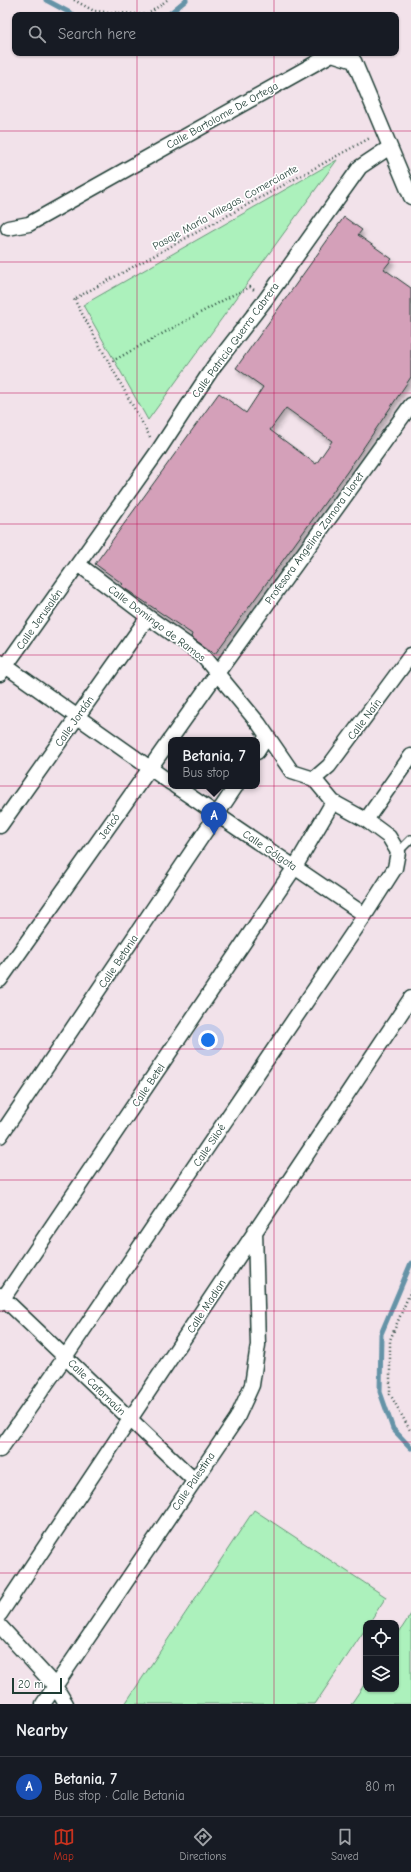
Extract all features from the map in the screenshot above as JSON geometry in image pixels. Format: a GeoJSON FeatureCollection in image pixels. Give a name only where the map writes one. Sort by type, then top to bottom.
{"type":"FeatureCollection","features":[{"type":"Feature","properties":{"kind":"street","name":"Calle Bartolome De Ortega"},"geometry":{"type":"LineString","coordinates":[[8,228],[29,224],[328,56]]}},
{"type":"Feature","properties":{"kind":"street","name":"Calle Bartolome De Ortega"},"geometry":{"type":"LineString","coordinates":[[338,56],[354,61],[411,196]]}},
{"type":"Feature","properties":{"kind":"street","name":"Calle Patricia Guerra Cabrera"},"geometry":{"type":"LineString","coordinates":[[78,564],[158,451],[214,366],[266,298],[360,167],[390,147]]}},
{"type":"Feature","properties":{"kind":"street","name":"Profesora Angelina Zamora Lloret"},"geometry":{"type":"LineString","coordinates":[[218,672],[411,405]]}},
{"type":"Feature","properties":{"kind":"street","name":"Calle Domingo de Ramos"},"geometry":{"type":"LineString","coordinates":[[78,564],[148,617],[202,654],[218,672],[267,736],[292,772],[314,779]]}},
{"type":"Feature","properties":{"kind":"street","name":"Calle Jerusalén"},"geometry":{"type":"LineString","coordinates":[[2,667],[78,564]]}},
{"type":"Feature","properties":{"kind":"street","name":"Calle Jordán"},"geometry":{"type":"LineString","coordinates":[[0,826],[148,617]]}},
{"type":"Feature","properties":{"kind":"street","name":"Calle Naín"},"geometry":{"type":"LineString","coordinates":[[314,779],[329,766],[411,656]]}},
{"type":"Feature","properties":{"kind":"street"},"geometry":{"type":"LineString","coordinates":[[2,667],[77,716],[149,769],[168,781]]}},
{"type":"Feature","properties":{"kind":"street","name":"Jericó"},"geometry":{"type":"LineString","coordinates":[[172,737],[218,672]]}},
{"type":"Feature","properties":{"kind":"street"},"geometry":{"type":"LineString","coordinates":[[260,747],[267,736]]}},
{"type":"Feature","properties":{"kind":"street","name":"Jericó"},"geometry":{"type":"LineString","coordinates":[[0,980],[168,742]]}},
{"type":"Feature","properties":{"kind":"street"},"geometry":{"type":"LineString","coordinates":[[366,820],[411,756]]}},
{"type":"Feature","properties":{"kind":"street"},"geometry":{"type":"LineString","coordinates":[[314,779],[333,802],[366,820],[389,837],[398,852]]}},
{"type":"Feature","properties":{"kind":"street","name":"Calle Gólgota"},"geometry":{"type":"LineString","coordinates":[[179,789],[365,915]]}},
{"type":"Feature","properties":{"kind":"street","name":"Calle Betania"},"geometry":{"type":"LineString","coordinates":[[0,1136],[234,789]]}},
{"type":"Feature","properties":{"kind":"street","name":"Calle Betel"},"geometry":{"type":"LineString","coordinates":[[1,1299],[295,868],[333,802]]}},
{"type":"Feature","properties":{"kind":"street","name":"Calle Siloé"},"geometry":{"type":"LineString","coordinates":[[0,1450],[365,915],[395,868],[398,852]]}},
{"type":"Feature","properties":{"kind":"street","name":"Calle Madian"},"geometry":{"type":"LineString","coordinates":[[0,1614],[132,1420],[256,1230],[411,998]]}},
{"type":"Feature","properties":{"kind":"street","name":"Calle Palestina"},"geometry":{"type":"LineString","coordinates":[[43,1704],[237,1418],[252,1386],[258,1345],[256,1230]]}},
{"type":"Feature","properties":{"kind":"street","name":"Calle Cafarnaún"},"geometry":{"type":"LineString","coordinates":[[1,1299],[65,1356],[194,1480]]}},
{"type":"Feature","properties":{"kind":"street"},"geometry":{"type":"LineString","coordinates":[[0,1626],[55,1686],[66,1704]]}},
{"type":"Feature","properties":{"kind":"lane"},"geometry":{"type":"LineString","coordinates":[[398,852],[411,839]]}},
{"type":"Feature","properties":{"kind":"path"},"geometry":{"type":"LineString","coordinates":[[74,0],[94,11],[107,12]]}},
{"type":"Feature","properties":{"kind":"path"},"geometry":{"type":"LineString","coordinates":[[151,12],[167,0]]}},
{"type":"Feature","properties":{"kind":"path","name":"Pasaje María Villegas, Comerciante"},"geometry":{"type":"LineString","coordinates":[[109,363],[74,298],[359,142],[385,132]]}},
{"type":"Feature","properties":{"kind":"path"},"geometry":{"type":"LineString","coordinates":[[158,451],[109,363],[250,287],[266,298]]}},
{"type":"Feature","properties":{"kind":"path"},"geometry":{"type":"LineString","coordinates":[[411,1290],[390,1340],[390,1394],[411,1432]]}},
{"type":"Feature","properties":{"kind":"green space"},"geometry":{"type":"Polygon","coordinates":[[[337,160],[148,420],[83,305],[337,160]]]}},
{"type":"Feature","properties":{"kind":"green space"},"geometry":{"type":"Polygon","coordinates":[[[254,1510],[386,1597],[371,1620],[363,1620],[363,1632],[315,1704],[125,1704],[254,1510]]]}},
{"type":"Feature","properties":{"kind":"green space"},"geometry":{"type":"Polygon","coordinates":[[[411,1614],[411,1704],[351,1704],[363,1686],[363,1692],[399,1692],[399,1632],[411,1614]]]}},
{"type":"Feature","properties":{"kind":"building"},"geometry":{"type":"Polygon","coordinates":[[[344,217],[362,230],[358,235],[392,259],[384,269],[411,288],[411,377],[347,472],[215,654],[191,637],[192,634],[121,586],[123,584],[95,564],[219,393],[246,413],[263,387],[236,368],[344,217]],[[286,408],[270,430],[316,464],[332,441],[286,408]]]}},
{"type":"Feature","properties":{"kind":"waterway"},"geometry":{"type":"LineString","coordinates":[[46,0],[68,12]]}},
{"type":"Feature","properties":{"kind":"waterway"},"geometry":{"type":"LineString","coordinates":[[172,12],[186,0]]}},
{"type":"Feature","properties":{"kind":"waterway"},"geometry":{"type":"LineString","coordinates":[[411,1263],[381,1334],[380,1392],[393,1429],[411,1448]]}},
{"type":"Feature","properties":{"kind":"place","name":"Betania, 7"},"geometry":{"type":"Point","coordinates":[214,835]}}]}
